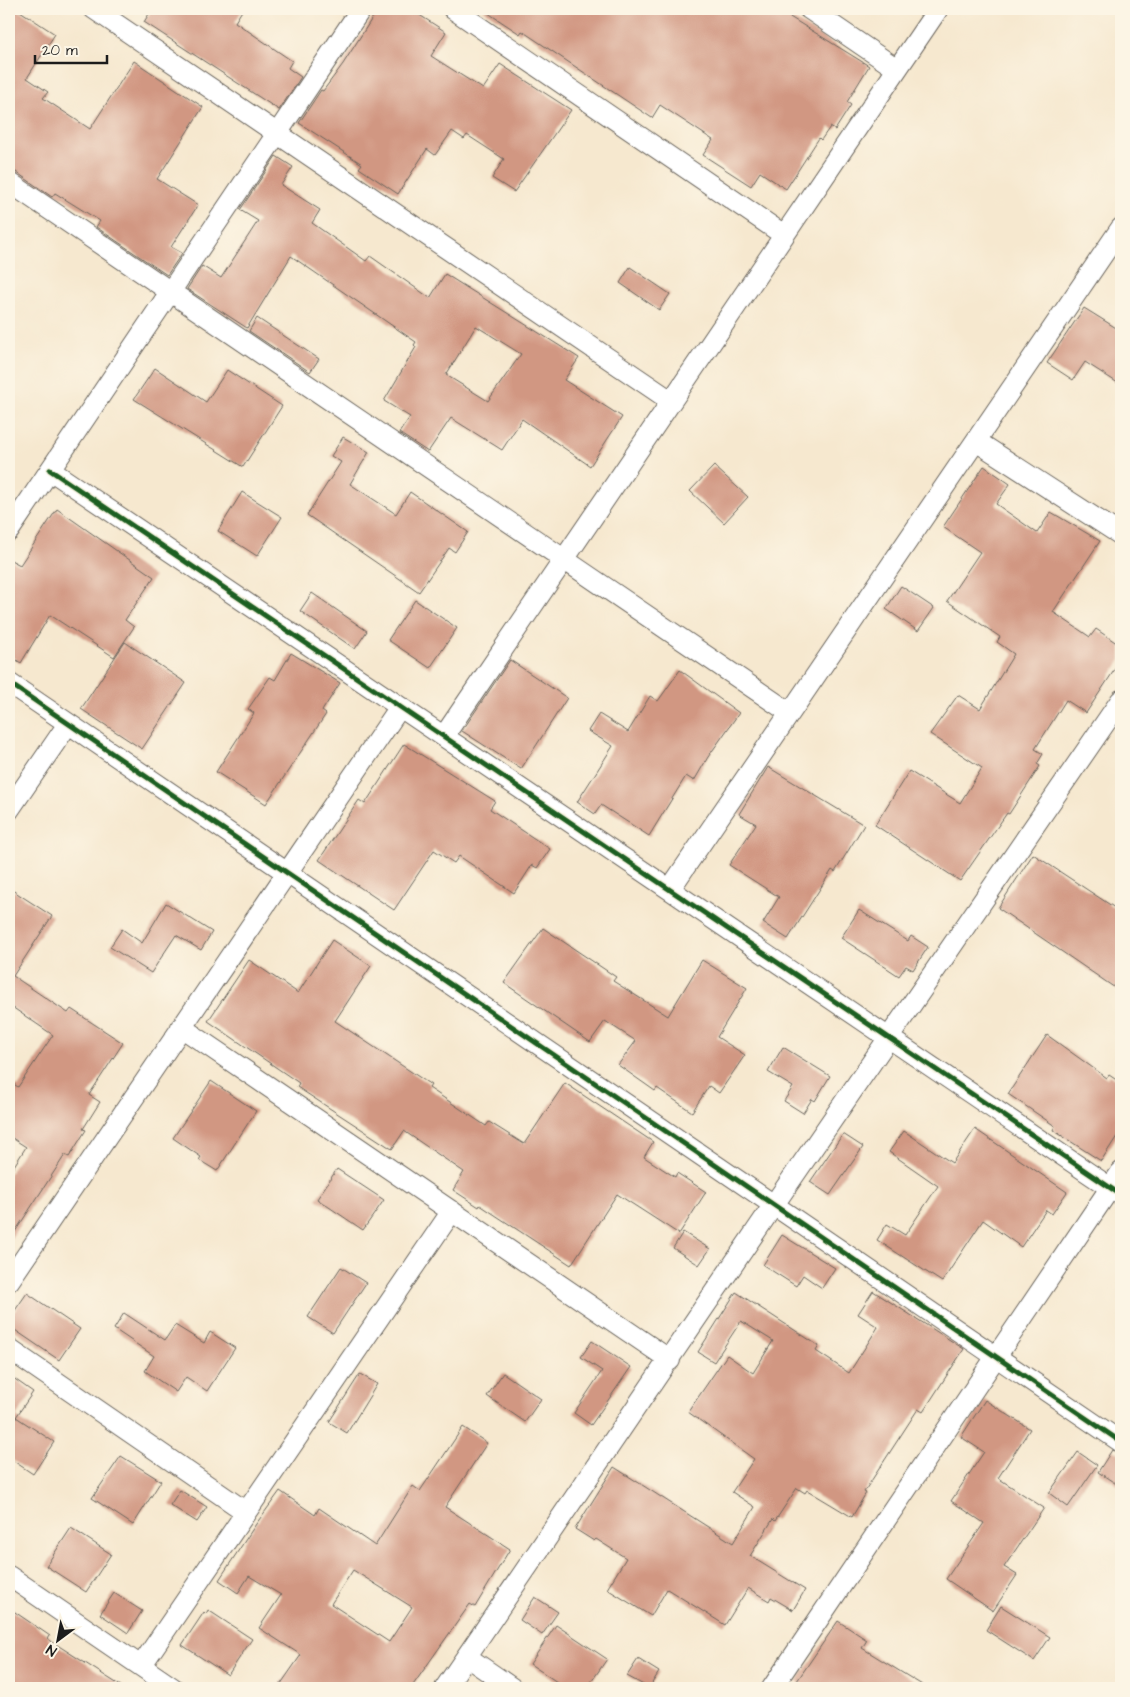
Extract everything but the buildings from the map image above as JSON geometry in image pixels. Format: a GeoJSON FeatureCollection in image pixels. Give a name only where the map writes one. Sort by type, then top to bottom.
{"type":"FeatureCollection","features":[{"type":"Feature","properties":{"kind":"street"},"geometry":{"type":"LineString","coordinates":[[94,9],[671,402]]}},
{"type":"Feature","properties":{"kind":"street"},"geometry":{"type":"LineString","coordinates":[[9,531],[361,9]]}},
{"type":"Feature","properties":{"kind":"street"},"geometry":{"type":"LineString","coordinates":[[453,9],[784,235]]}},
{"type":"Feature","properties":{"kind":"street"},"geometry":{"type":"LineString","coordinates":[[809,9],[897,69]]}},
{"type":"Feature","properties":{"kind":"street"},"geometry":{"type":"LineString","coordinates":[[444,736],[938,9]]}},
{"type":"Feature","properties":{"kind":"street"},"geometry":{"type":"LineString","coordinates":[[9,182],[790,713]]}},
{"type":"Feature","properties":{"kind":"street"},"geometry":{"type":"LineString","coordinates":[[670,889],[1121,228]]}},
{"type":"Feature","properties":{"kind":"street"},"geometry":{"type":"LineString","coordinates":[[976,441],[1121,535]]}},
{"type":"Feature","properties":{"kind":"street"},"geometry":{"type":"LineString","coordinates":[[50,470],[890,1038],[1118,1185],[996,1358],[772,1688]]}},
{"type":"Feature","properties":{"kind":"street"},"geometry":{"type":"LineString","coordinates":[[9,683],[1121,1442]]}},
{"type":"Feature","properties":{"kind":"street"},"geometry":{"type":"LineString","coordinates":[[445,1688],[1121,700]]}},
{"type":"Feature","properties":{"kind":"street"},"geometry":{"type":"LineString","coordinates":[[9,1281],[400,707]]}},
{"type":"Feature","properties":{"kind":"street"},"geometry":{"type":"LineString","coordinates":[[9,810],[68,724]]}},
{"type":"Feature","properties":{"kind":"street"},"geometry":{"type":"LineString","coordinates":[[181,1027],[670,1360]]}},
{"type":"Feature","properties":{"kind":"street"},"geometry":{"type":"LineString","coordinates":[[141,1666],[452,1211]]}},
{"type":"Feature","properties":{"kind":"street"},"geometry":{"type":"LineString","coordinates":[[9,1349],[246,1512]]}},
{"type":"Feature","properties":{"kind":"street"},"geometry":{"type":"LineString","coordinates":[[9,1576],[173,1688]]}},
{"type":"Feature","properties":{"kind":"street"},"geometry":{"type":"LineString","coordinates":[[467,1657],[512,1688]]}},
{"type":"Feature","properties":{"kind":"cycle path"},"geometry":{"type":"LineString","coordinates":[[50,470],[1121,1195]]}},
{"type":"Feature","properties":{"kind":"cycle path"},"geometry":{"type":"LineString","coordinates":[[9,683],[1121,1442]]}}]}
